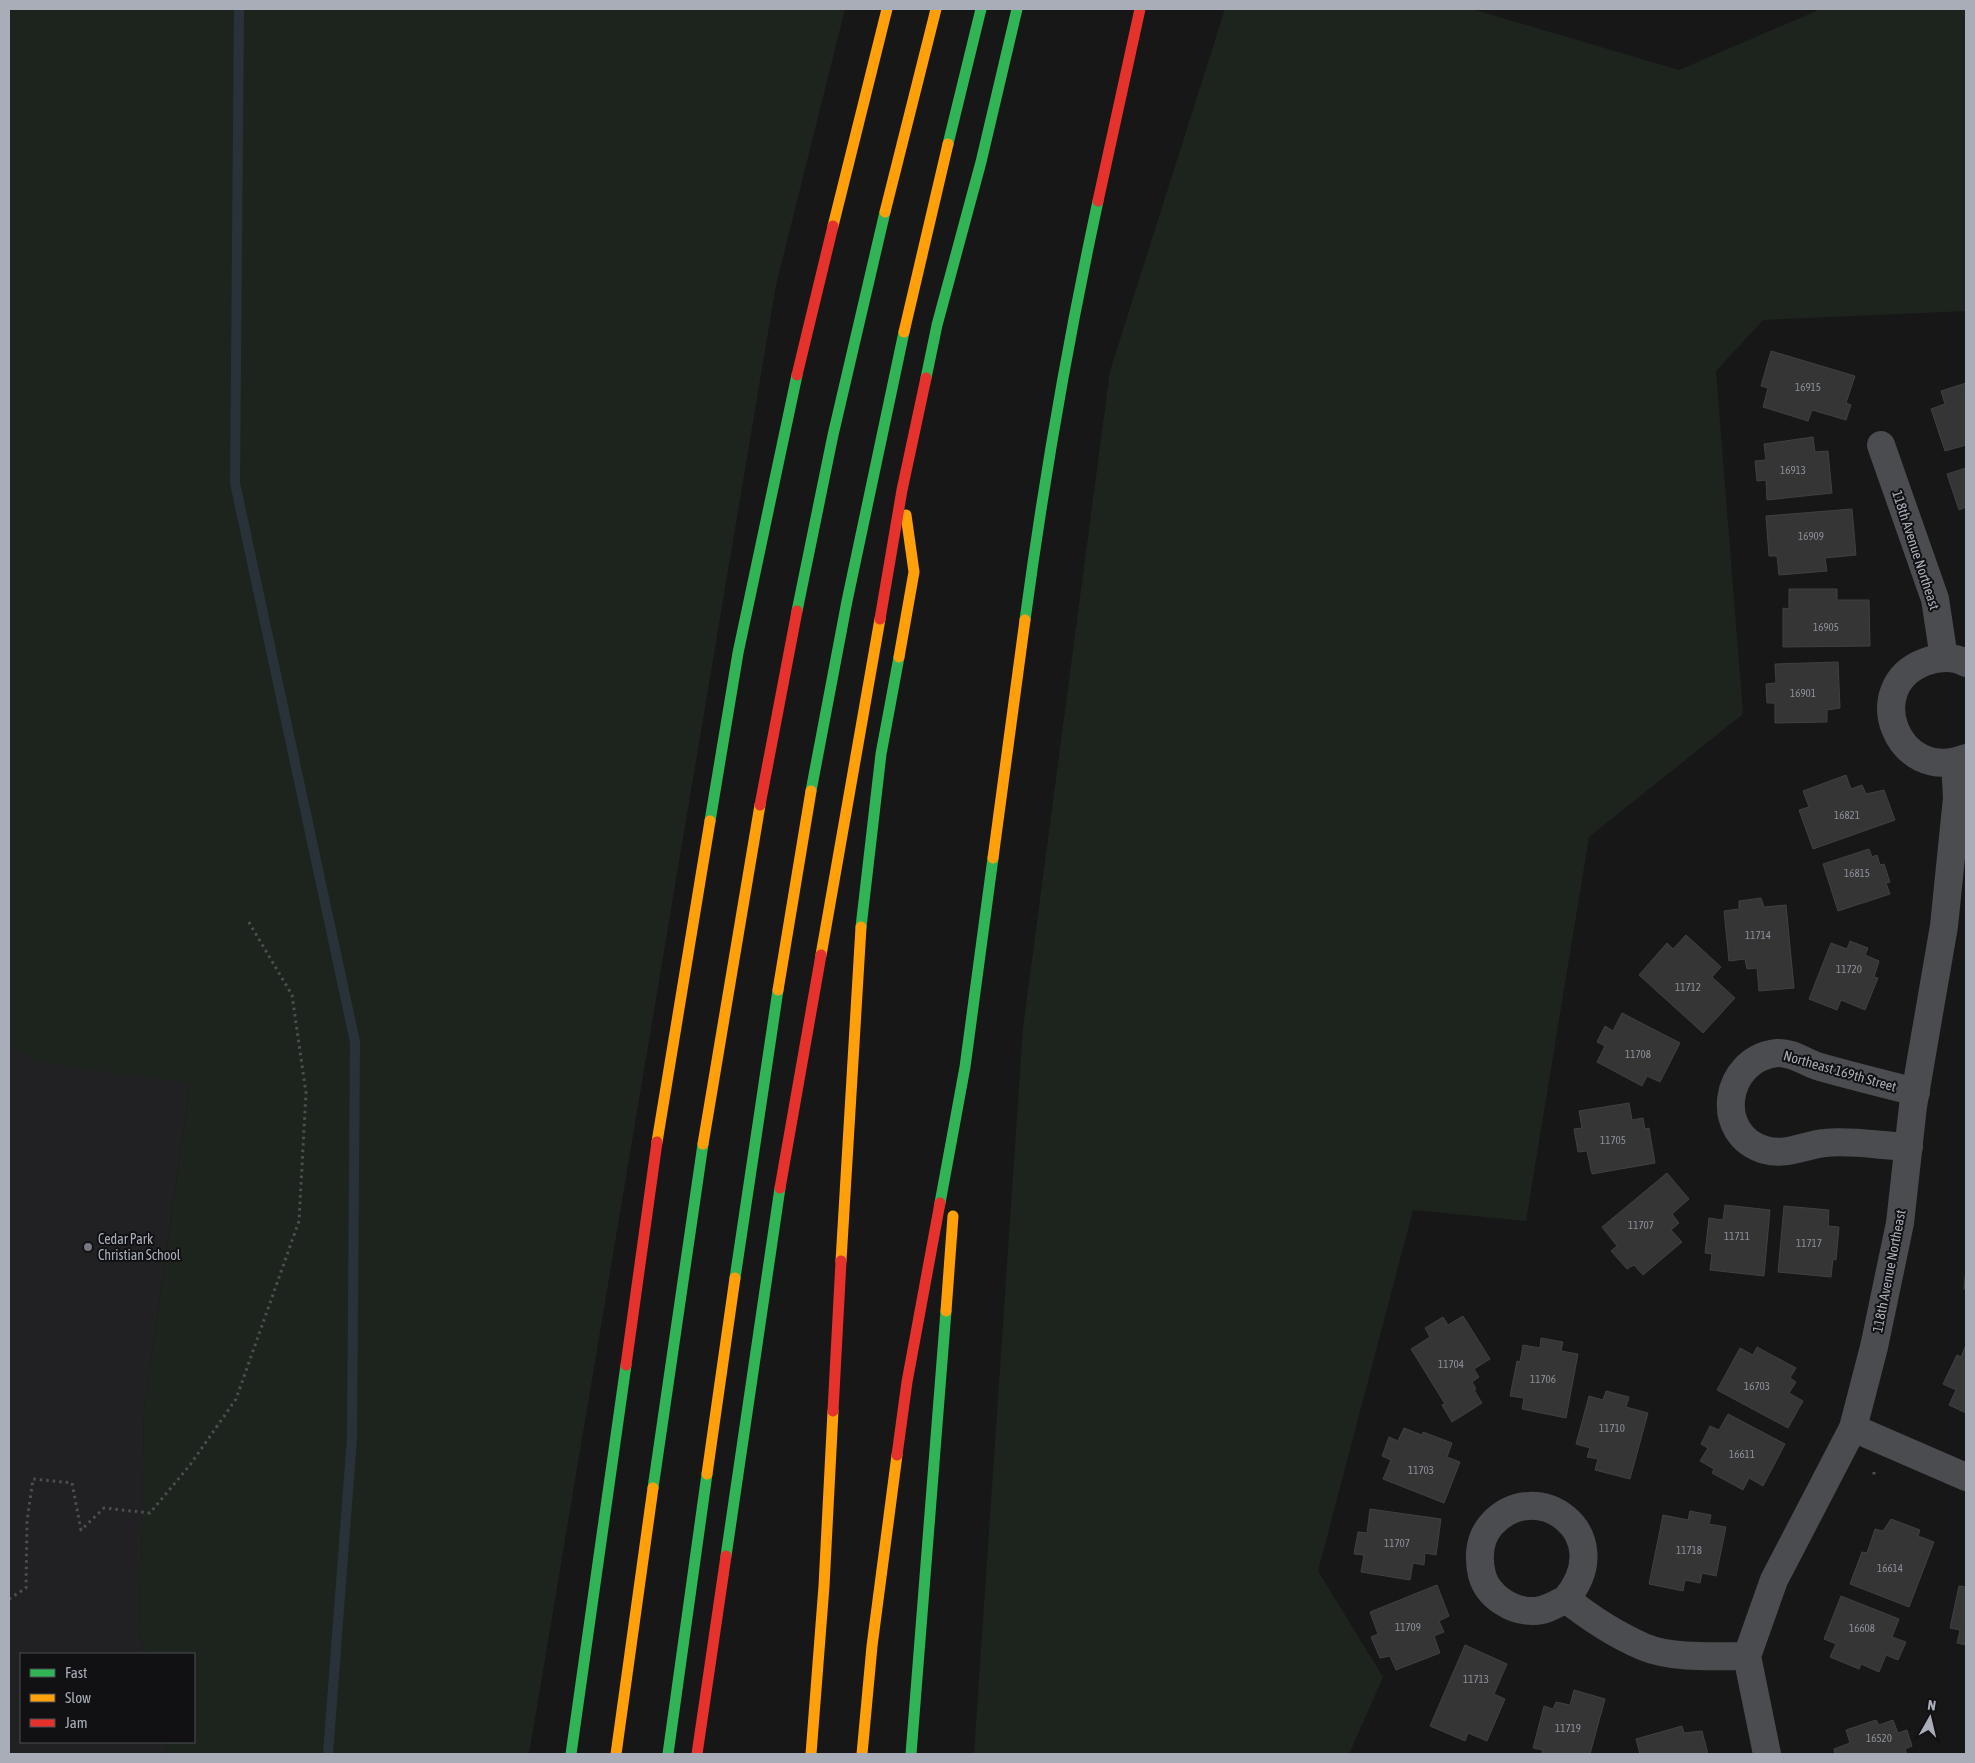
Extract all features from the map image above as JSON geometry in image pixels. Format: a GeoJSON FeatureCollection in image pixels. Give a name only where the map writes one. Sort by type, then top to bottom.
{"type":"FeatureCollection","features":[{"type":"Feature","properties":{"kind":"highway"},"geometry":{"type":"LineString","coordinates":[[571,1754],[661,1114],[738,653],[803,346],[887,9]]}},
{"type":"Feature","properties":{"kind":"highway"},"geometry":{"type":"LineString","coordinates":[[616,1754],[701,1152],[776,721],[804,573],[868,287],[904,128],[936,9]]}},
{"type":"Feature","properties":{"kind":"highway"},"geometry":{"type":"LineString","coordinates":[[668,1754],[725,1347],[783,959],[823,732],[896,363],[981,9]]}},
{"type":"Feature","properties":{"kind":"highway"},"geometry":{"type":"LineString","coordinates":[[697,1754],[778,1202],[902,490],[937,325],[981,162],[1017,9]]}},
{"type":"Feature","properties":{"kind":"highway"},"geometry":{"type":"LineString","coordinates":[[862,1754],[872,1646],[907,1382],[965,1068],[1042,495],[1078,290],[1140,9]]}},
{"type":"Feature","properties":{"kind":"highway"},"geometry":{"type":"LineString","coordinates":[[811,1754],[824,1586],[858,950],[881,754],[914,572],[902,490]]}},
{"type":"Feature","properties":{"kind":"highway"},"geometry":{"type":"LineString","coordinates":[[955,1187],[965,1068]]}},
{"type":"Feature","properties":{"kind":"highway"},"geometry":{"type":"LineString","coordinates":[[912,1754],[954,1207]]}},
{"type":"Feature","properties":{"kind":"street","name":"118th Avenue Northeast"},"geometry":{"type":"LineString","coordinates":[[1747,1656],[1774,1580],[1853,1428],[1874,1347],[1900,1223],[1916,1092],[1944,926],[1961,760],[1940,764],[1925,760],[1912,753],[1897,736],[1891,714],[1892,699],[1897,685],[1906,673],[1918,664],[1933,659],[1955,661],[1881,444]]}},
{"type":"Feature","properties":{"kind":"street","name":"Northeast 169th Street"},"geometry":{"type":"LineString","coordinates":[[1909,1147],[1825,1143],[1792,1151],[1777,1152],[1763,1149],[1750,1143],[1737,1126],[1731,1105],[1732,1091],[1744,1068],[1766,1055],[1780,1053],[1793,1054],[1817,1066],[1916,1092]]}},
{"type":"Feature","properties":{"kind":"street"},"geometry":{"type":"LineString","coordinates":[[1853,1428],[1966,1476]]}},
{"type":"Feature","properties":{"kind":"street"},"geometry":{"type":"LineString","coordinates":[[1566,1599],[1590,1618],[1645,1648],[1691,1656],[1747,1656],[1767,1754]]}},
{"type":"Feature","properties":{"kind":"path"},"geometry":{"type":"LineString","coordinates":[[9,1599],[26,1588],[27,1521],[33,1479],[72,1483],[81,1530],[104,1508],[150,1513],[190,1465],[236,1399],[263,1327],[299,1221],[306,1093],[292,995],[247,919]]}},
{"type":"Feature","properties":{"kind":"path"},"geometry":{"type":"LineString","coordinates":[[1874,1472],[1874,1478]]}},
{"type":"Feature","properties":{"kind":"shaded area"},"geometry":{"type":"Polygon","coordinates":[[[9,9],[845,9],[776,285],[529,1754],[168,1754],[165,1743],[195,1743],[195,1653],[145,1653],[140,1633],[144,1411],[190,1084],[35,1061],[9,1046],[9,9]]]}},
{"type":"Feature","properties":{"kind":"shaded area"},"geometry":{"type":"Polygon","coordinates":[[[1225,9],[1472,9],[1679,70],[1821,9],[1966,9],[1966,311],[1763,320],[1716,371],[1743,714],[1589,837],[1526,1221],[1413,1210],[1318,1571],[1383,1677],[1349,1754],[974,1754],[1023,1028],[1110,371],[1225,9]]]}},
{"type":"Feature","properties":{"kind":"shaded area","name":"Cedar Park Christian School"},"geometry":{"type":"Polygon","coordinates":[[[9,1046],[35,1061],[190,1083],[144,1411],[140,1633],[145,1653],[20,1653],[20,1743],[165,1743],[168,1754],[9,1754],[9,1046]]]}},
{"type":"Feature","properties":{"kind":"building"},"geometry":{"type":"Polygon","coordinates":[[[1771,351],[1855,376],[1846,403],[1851,405],[1846,420],[1812,410],[1808,421],[1763,407],[1768,388],[1761,386],[1771,351]]]}},
{"type":"Feature","properties":{"kind":"building"},"geometry":{"type":"Polygon","coordinates":[[[1966,383],[1966,445],[1945,451],[1931,409],[1945,404],[1941,391],[1966,383]]]}},
{"type":"Feature","properties":{"kind":"building"},"geometry":{"type":"Polygon","coordinates":[[[1813,437],[1815,452],[1828,451],[1832,493],[1767,500],[1766,480],[1757,481],[1755,461],[1766,460],[1764,444],[1813,437]]]}},
{"type":"Feature","properties":{"kind":"building"},"geometry":{"type":"Polygon","coordinates":[[[1966,468],[1966,507],[1959,510],[1947,474],[1966,468]]]}},
{"type":"Feature","properties":{"kind":"building"},"geometry":{"type":"Polygon","coordinates":[[[1852,509],[1856,555],[1825,558],[1827,571],[1779,575],[1777,556],[1769,556],[1766,516],[1852,509]]]}},
{"type":"Feature","properties":{"kind":"building"},"geometry":{"type":"Polygon","coordinates":[[[1789,589],[1837,589],[1837,600],[1869,600],[1870,646],[1783,647],[1783,608],[1789,609],[1789,589]]]}},
{"type":"Feature","properties":{"kind":"building"},"geometry":{"type":"Polygon","coordinates":[[[1838,662],[1840,708],[1827,710],[1827,722],[1775,723],[1775,703],[1767,703],[1766,684],[1776,683],[1775,664],[1838,662]]]}},
{"type":"Feature","properties":{"kind":"building"},"geometry":{"type":"Polygon","coordinates":[[[1846,775],[1851,789],[1862,785],[1866,794],[1884,790],[1895,820],[1813,849],[1799,810],[1809,807],[1803,791],[1846,775]]]}},
{"type":"Feature","properties":{"kind":"building"},"geometry":{"type":"Polygon","coordinates":[[[1869,849],[1872,857],[1877,855],[1880,865],[1884,864],[1890,882],[1886,883],[1890,894],[1838,911],[1823,864],[1869,849]]]}},
{"type":"Feature","properties":{"kind":"building"},"geometry":{"type":"Polygon","coordinates":[[[1761,898],[1764,907],[1786,905],[1794,988],[1759,991],[1757,968],[1747,969],[1745,959],[1729,961],[1724,911],[1739,909],[1739,901],[1761,898]]]}},
{"type":"Feature","properties":{"kind":"building"},"geometry":{"type":"Polygon","coordinates":[[[1686,935],[1721,967],[1712,977],[1735,998],[1703,1033],[1639,975],[1667,943],[1673,949],[1686,935]]]}},
{"type":"Feature","properties":{"kind":"building"},"geometry":{"type":"Polygon","coordinates":[[[1850,941],[1868,948],[1865,955],[1879,961],[1874,977],[1878,978],[1865,1010],[1841,1000],[1837,1010],[1809,999],[1831,943],[1847,949],[1850,941]]]}},
{"type":"Feature","properties":{"kind":"building"},"geometry":{"type":"Polygon","coordinates":[[[1622,1013],[1680,1043],[1660,1082],[1647,1076],[1642,1086],[1597,1062],[1605,1046],[1597,1042],[1605,1026],[1613,1031],[1622,1013]]]}},
{"type":"Feature","properties":{"kind":"building"},"geometry":{"type":"Polygon","coordinates":[[[1629,1103],[1632,1120],[1643,1118],[1645,1129],[1649,1128],[1655,1163],[1592,1174],[1587,1151],[1578,1152],[1574,1129],[1582,1128],[1579,1111],[1629,1103]]]}},
{"type":"Feature","properties":{"kind":"building"},"geometry":{"type":"Polygon","coordinates":[[[1667,1173],[1689,1199],[1672,1214],[1679,1223],[1671,1230],[1682,1242],[1643,1275],[1634,1265],[1627,1269],[1611,1251],[1617,1246],[1602,1227],[1667,1173]]]}},
{"type":"Feature","properties":{"kind":"building"},"geometry":{"type":"Polygon","coordinates":[[[1725,1205],[1770,1210],[1764,1276],[1710,1270],[1712,1254],[1705,1253],[1709,1218],[1723,1220],[1725,1205]]]}},
{"type":"Feature","properties":{"kind":"building"},"geometry":{"type":"Polygon","coordinates":[[[1784,1206],[1829,1210],[1828,1226],[1839,1227],[1836,1260],[1833,1259],[1831,1277],[1778,1272],[1784,1206]]]}},
{"type":"Feature","properties":{"kind":"building"},"geometry":{"type":"Polygon","coordinates":[[[1966,1268],[1966,1289],[1964,1289],[1966,1268]]]}},
{"type":"Feature","properties":{"kind":"building"},"geometry":{"type":"Polygon","coordinates":[[[1463,1316],[1490,1359],[1474,1369],[1479,1377],[1472,1382],[1476,1389],[1474,1390],[1482,1403],[1452,1422],[1442,1405],[1445,1404],[1411,1349],[1430,1337],[1425,1328],[1443,1317],[1448,1325],[1463,1316]]]}},
{"type":"Feature","properties":{"kind":"building"},"geometry":{"type":"Polygon","coordinates":[[[1541,1338],[1563,1342],[1561,1351],[1578,1354],[1566,1418],[1522,1409],[1524,1398],[1510,1396],[1517,1361],[1520,1362],[1523,1345],[1540,1348],[1541,1338]]]}},
{"type":"Feature","properties":{"kind":"building"},"geometry":{"type":"Polygon","coordinates":[[[1966,1345],[1966,1413],[1949,1405],[1956,1390],[1943,1384],[1957,1355],[1961,1357],[1966,1345]]]}},
{"type":"Feature","properties":{"kind":"building"},"geometry":{"type":"Polygon","coordinates":[[[1757,1347],[1796,1368],[1790,1378],[1796,1382],[1789,1393],[1803,1401],[1788,1428],[1717,1390],[1740,1348],[1753,1355],[1757,1347]]]}},
{"type":"Feature","properties":{"kind":"building"},"geometry":{"type":"Polygon","coordinates":[[[1606,1391],[1629,1397],[1626,1407],[1648,1413],[1630,1479],[1595,1470],[1598,1459],[1587,1457],[1590,1448],[1576,1444],[1589,1396],[1603,1400],[1606,1391]]]}},
{"type":"Feature","properties":{"kind":"building"},"geometry":{"type":"Polygon","coordinates":[[[1728,1414],[1785,1444],[1763,1486],[1749,1478],[1743,1490],[1712,1473],[1714,1469],[1700,1461],[1708,1448],[1701,1444],[1710,1426],[1719,1430],[1728,1414]]]}},
{"type":"Feature","properties":{"kind":"building"},"geometry":{"type":"Polygon","coordinates":[[[1404,1428],[1422,1435],[1423,1432],[1452,1443],[1447,1457],[1460,1462],[1444,1503],[1383,1479],[1391,1460],[1382,1456],[1389,1437],[1398,1441],[1404,1428]]]}},
{"type":"Feature","properties":{"kind":"building"},"geometry":{"type":"Polygon","coordinates":[[[1370,1509],[1441,1519],[1436,1555],[1425,1553],[1424,1565],[1413,1563],[1410,1580],[1361,1572],[1364,1555],[1354,1554],[1358,1532],[1367,1533],[1370,1509]]]}},
{"type":"Feature","properties":{"kind":"building"},"geometry":{"type":"Polygon","coordinates":[[[1690,1511],[1711,1515],[1709,1524],[1726,1527],[1716,1576],[1702,1573],[1700,1583],[1685,1580],[1683,1591],[1649,1584],[1663,1515],[1688,1520],[1690,1511]]]}},
{"type":"Feature","properties":{"kind":"building"},"geometry":{"type":"Polygon","coordinates":[[[1891,1519],[1920,1530],[1918,1536],[1934,1542],[1909,1607],[1850,1584],[1862,1552],[1867,1553],[1875,1529],[1883,1531],[1891,1519]]]}},
{"type":"Feature","properties":{"kind":"building"},"geometry":{"type":"Polygon","coordinates":[[[1437,1585],[1449,1616],[1439,1621],[1444,1632],[1434,1636],[1440,1653],[1396,1670],[1390,1656],[1380,1658],[1371,1637],[1378,1634],[1370,1612],[1437,1585]]]}},
{"type":"Feature","properties":{"kind":"building"},"geometry":{"type":"Polygon","coordinates":[[[1959,1586],[1966,1587],[1966,1645],[1957,1643],[1960,1630],[1950,1628],[1959,1586]]]}},
{"type":"Feature","properties":{"kind":"building"},"geometry":{"type":"Polygon","coordinates":[[[1841,1596],[1899,1619],[1892,1637],[1906,1642],[1898,1660],[1886,1655],[1879,1672],[1861,1664],[1859,1669],[1830,1657],[1836,1644],[1824,1639],[1841,1596]]]}},
{"type":"Feature","properties":{"kind":"building"},"geometry":{"type":"Polygon","coordinates":[[[1465,1645],[1507,1664],[1494,1694],[1505,1699],[1487,1741],[1468,1733],[1465,1741],[1430,1726],[1465,1645]]]}},
{"type":"Feature","properties":{"kind":"building"},"geometry":{"type":"Polygon","coordinates":[[[1574,1690],[1605,1699],[1590,1754],[1541,1754],[1543,1750],[1533,1748],[1544,1706],[1553,1709],[1556,1702],[1570,1705],[1574,1690]]]}},
{"type":"Feature","properties":{"kind":"building"},"geometry":{"type":"Polygon","coordinates":[[[1876,1720],[1879,1725],[1893,1720],[1898,1733],[1907,1730],[1912,1746],[1905,1749],[1907,1754],[1835,1754],[1834,1749],[1850,1743],[1846,1730],[1876,1720]]]}},
{"type":"Feature","properties":{"kind":"building"},"geometry":{"type":"Polygon","coordinates":[[[1682,1726],[1684,1733],[1702,1731],[1708,1754],[1640,1754],[1636,1739],[1682,1726]]]}},
{"type":"Feature","properties":{"kind":"waterway"},"geometry":{"type":"LineString","coordinates":[[239,9],[235,483],[355,1042],[352,1438],[328,1754]]}},
{"type":"Feature","properties":{"kind":"traffic: fast"},"geometry":{"type":"LineString","coordinates":[[948,144],[981,9]]}},
{"type":"Feature","properties":{"kind":"traffic: fast"},"geometry":{"type":"LineString","coordinates":[[926,378],[937,325],[981,162],[1017,9]]}},
{"type":"Feature","properties":{"kind":"traffic: fast"},"geometry":{"type":"LineString","coordinates":[[1025,620],[1057,410],[1098,201]]}},
{"type":"Feature","properties":{"kind":"traffic: fast"},"geometry":{"type":"LineString","coordinates":[[797,611],[833,435],[885,212]]}},
{"type":"Feature","properties":{"kind":"traffic: fast"},"geometry":{"type":"LineString","coordinates":[[811,791],[847,601],[904,332]]}},
{"type":"Feature","properties":{"kind":"traffic: fast"},"geometry":{"type":"LineString","coordinates":[[710,821],[738,653],[797,375]]}},
{"type":"Feature","properties":{"kind":"traffic: fast"},"geometry":{"type":"LineString","coordinates":[[861,927],[881,754],[899,657]]}},
{"type":"Feature","properties":{"kind":"traffic: fast"},"geometry":{"type":"LineString","coordinates":[[940,1203],[965,1067],[993,858]]}},
{"type":"Feature","properties":{"kind":"traffic: fast"},"geometry":{"type":"LineString","coordinates":[[735,1278],[778,990]]}},
{"type":"Feature","properties":{"kind":"traffic: fast"},"geometry":{"type":"LineString","coordinates":[[653,1488],[703,1144]]}},
{"type":"Feature","properties":{"kind":"traffic: fast"},"geometry":{"type":"LineString","coordinates":[[726,1556],[780,1188]]}},
{"type":"Feature","properties":{"kind":"traffic: fast"},"geometry":{"type":"LineString","coordinates":[[911,1754],[946,1311]]}},
{"type":"Feature","properties":{"kind":"traffic: fast"},"geometry":{"type":"LineString","coordinates":[[571,1754],[626,1365]]}},
{"type":"Feature","properties":{"kind":"traffic: fast"},"geometry":{"type":"LineString","coordinates":[[668,1754],[707,1474]]}},
{"type":"Feature","properties":{"kind":"traffic: slow"},"geometry":{"type":"LineString","coordinates":[[833,226],[887,9]]}},
{"type":"Feature","properties":{"kind":"traffic: slow"},"geometry":{"type":"LineString","coordinates":[[885,212],[936,9]]}},
{"type":"Feature","properties":{"kind":"traffic: slow"},"geometry":{"type":"LineString","coordinates":[[904,332],[948,144]]}},
{"type":"Feature","properties":{"kind":"traffic: slow"},"geometry":{"type":"LineString","coordinates":[[899,657],[914,572],[906,515]]}},
{"type":"Feature","properties":{"kind":"traffic: slow"},"geometry":{"type":"LineString","coordinates":[[821,955],[880,619]]}},
{"type":"Feature","properties":{"kind":"traffic: slow"},"geometry":{"type":"LineString","coordinates":[[993,858],[1025,620]]}},
{"type":"Feature","properties":{"kind":"traffic: slow"},"geometry":{"type":"LineString","coordinates":[[778,990],[811,791]]}},
{"type":"Feature","properties":{"kind":"traffic: slow"},"geometry":{"type":"LineString","coordinates":[[703,1144],[760,805]]}},
{"type":"Feature","properties":{"kind":"traffic: slow"},"geometry":{"type":"LineString","coordinates":[[657,1142],[710,821]]}},
{"type":"Feature","properties":{"kind":"traffic: slow"},"geometry":{"type":"LineString","coordinates":[[841,1261],[861,927]]}},
{"type":"Feature","properties":{"kind":"traffic: slow"},"geometry":{"type":"LineString","coordinates":[[946,1311],[953,1216]]}},
{"type":"Feature","properties":{"kind":"traffic: slow"},"geometry":{"type":"LineString","coordinates":[[707,1474],[735,1278]]}},
{"type":"Feature","properties":{"kind":"traffic: slow"},"geometry":{"type":"LineString","coordinates":[[811,1754],[824,1586],[833,1411]]}},
{"type":"Feature","properties":{"kind":"traffic: slow"},"geometry":{"type":"LineString","coordinates":[[862,1754],[872,1646],[897,1455]]}},
{"type":"Feature","properties":{"kind":"traffic: slow"},"geometry":{"type":"LineString","coordinates":[[616,1754],[653,1488]]}},
{"type":"Feature","properties":{"kind":"traffic: jam"},"geometry":{"type":"LineString","coordinates":[[1098,201],[1140,9]]}},
{"type":"Feature","properties":{"kind":"traffic: jam"},"geometry":{"type":"LineString","coordinates":[[797,375],[833,226]]}},
{"type":"Feature","properties":{"kind":"traffic: jam"},"geometry":{"type":"LineString","coordinates":[[880,619],[902,490],[926,378]]}},
{"type":"Feature","properties":{"kind":"traffic: jam"},"geometry":{"type":"LineString","coordinates":[[760,805],[797,611]]}},
{"type":"Feature","properties":{"kind":"traffic: jam"},"geometry":{"type":"LineString","coordinates":[[780,1188],[821,955]]}},
{"type":"Feature","properties":{"kind":"traffic: jam"},"geometry":{"type":"LineString","coordinates":[[626,1365],[657,1142]]}},
{"type":"Feature","properties":{"kind":"traffic: jam"},"geometry":{"type":"LineString","coordinates":[[897,1455],[907,1382],[940,1203]]}},
{"type":"Feature","properties":{"kind":"traffic: jam"},"geometry":{"type":"LineString","coordinates":[[833,1411],[841,1261]]}},
{"type":"Feature","properties":{"kind":"traffic: jam"},"geometry":{"type":"LineString","coordinates":[[697,1754],[726,1556]]}},
{"type":"Feature","properties":{"kind":"place","name":"Cedar Park Christian School"},"geometry":{"type":"Point","coordinates":[88,1247]}}]}
